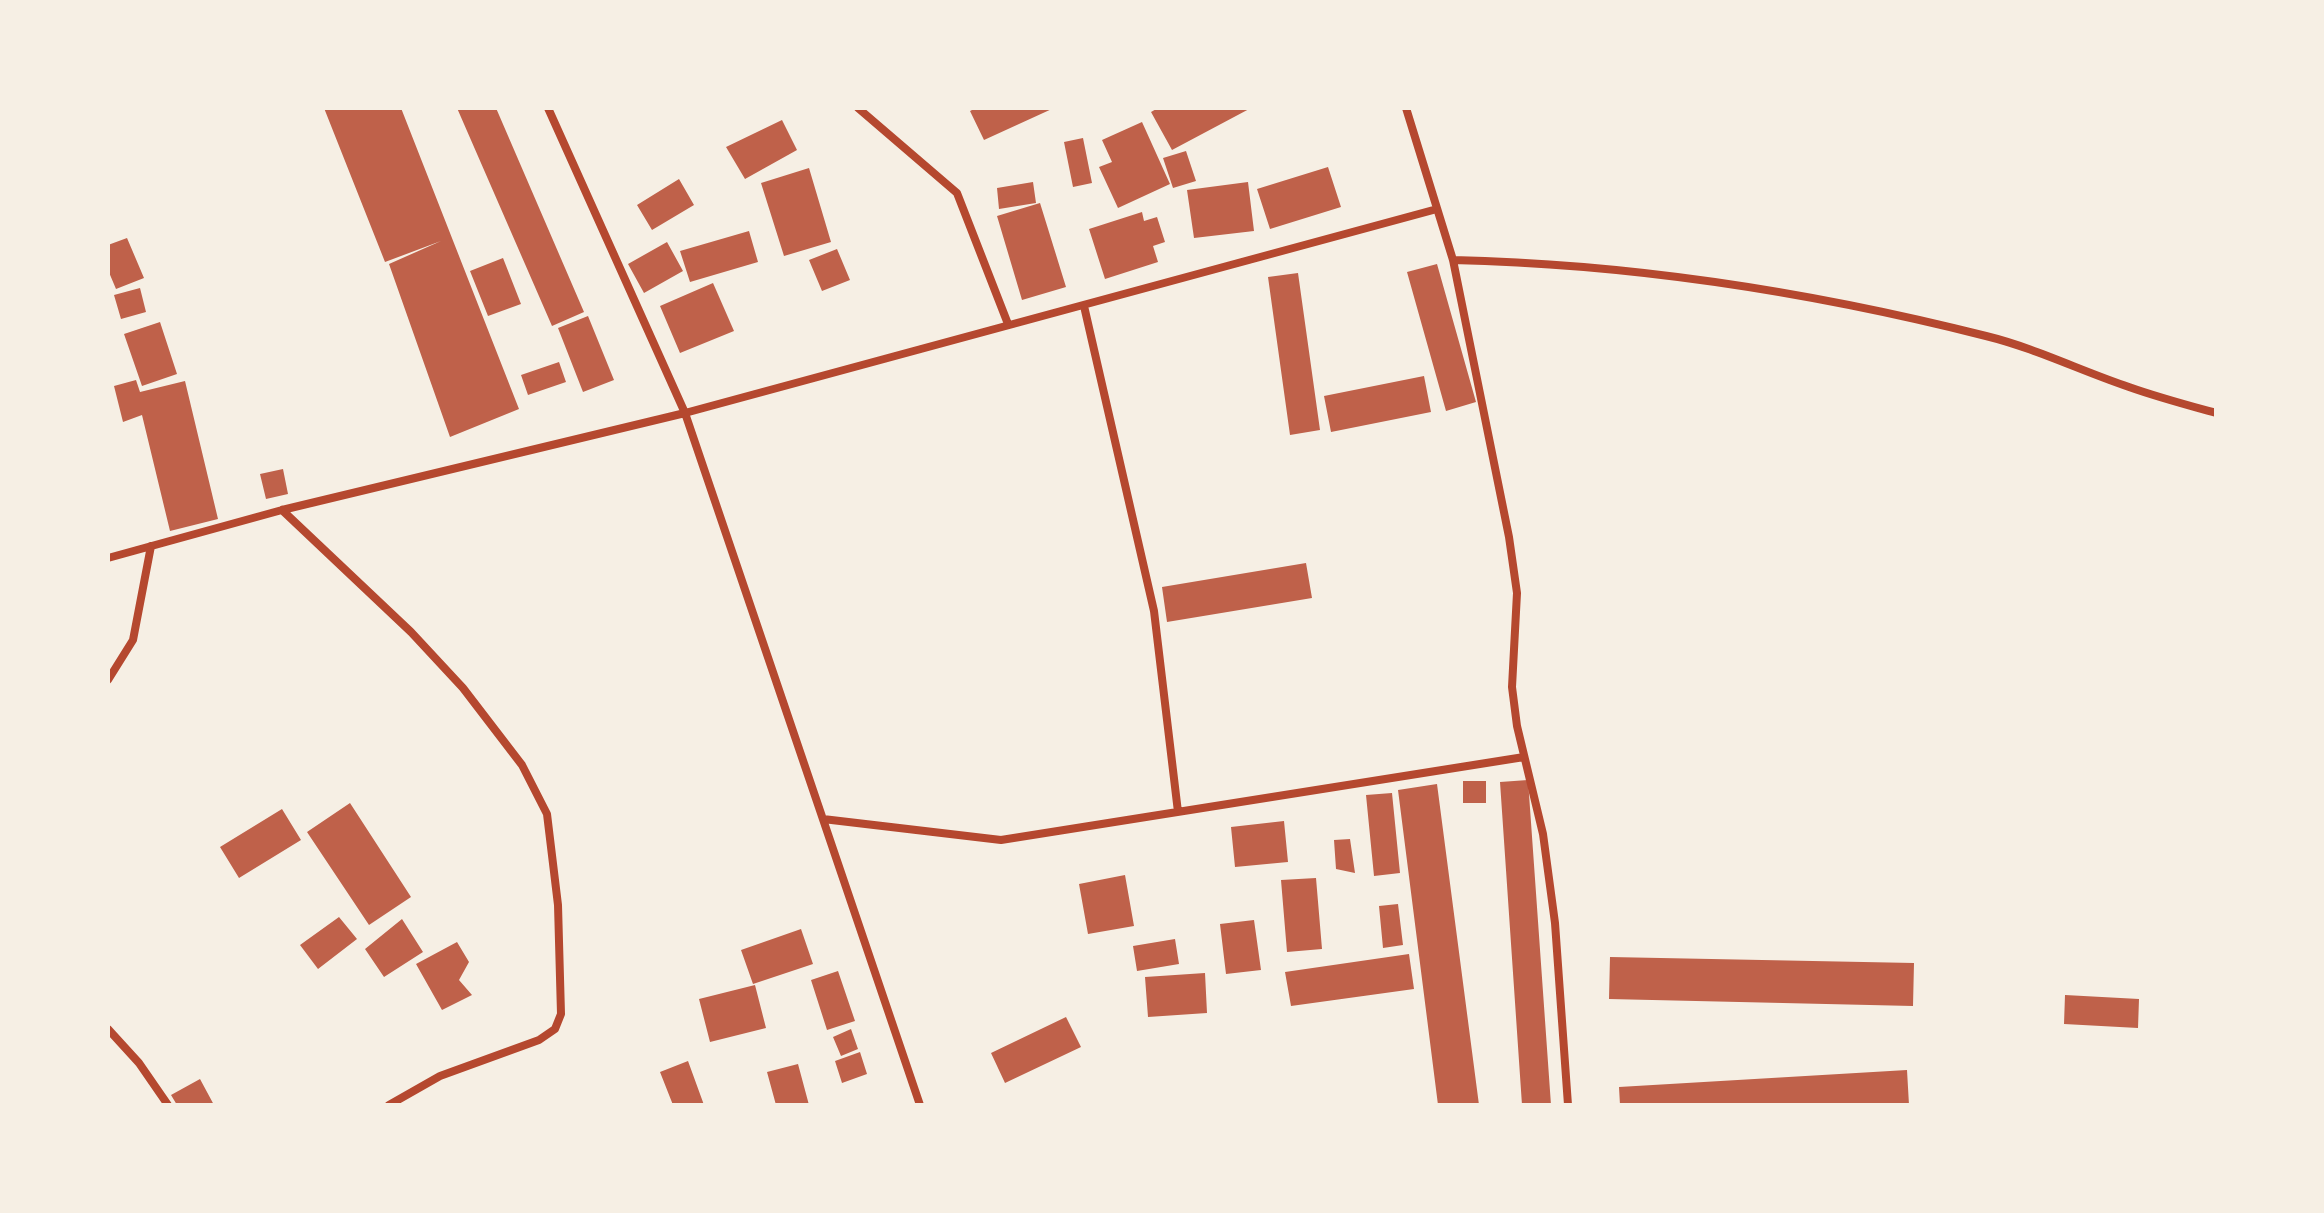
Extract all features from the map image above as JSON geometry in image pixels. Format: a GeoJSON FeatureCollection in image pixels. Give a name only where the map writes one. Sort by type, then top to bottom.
{"type":"FeatureCollection","features":[{"type":"Feature","properties":{"kind":"street"},"geometry":{"type":"LineString","coordinates":[[548,108],[685,413],[920,1105]]}},
{"type":"Feature","properties":{"kind":"street"},"geometry":{"type":"LineString","coordinates":[[858,108],[957,193],[1008,324]]}},
{"type":"Feature","properties":{"kind":"street"},"geometry":{"type":"LineString","coordinates":[[1406,108],[1416,131],[1453,260],[1511,551],[1517,593],[1512,687],[1524,757],[1543,834],[1555,923],[1568,1105]]}},
{"type":"Feature","properties":{"kind":"street"},"geometry":{"type":"LineString","coordinates":[[108,558],[282,510],[685,413],[1437,209]]}},
{"type":"Feature","properties":{"kind":"street"},"geometry":{"type":"LineString","coordinates":[[1453,260],[1549,262],[1651,273],[1834,302],[1989,336],[2130,388],[2216,413]]}},
{"type":"Feature","properties":{"kind":"street"},"geometry":{"type":"LineString","coordinates":[[1084,306],[1154,611],[1178,812]]}},
{"type":"Feature","properties":{"kind":"street"},"geometry":{"type":"LineString","coordinates":[[282,510],[463,688],[522,765],[547,814],[558,905],[561,1014],[555,1029],[539,1040],[440,1076],[389,1105]]}},
{"type":"Feature","properties":{"kind":"street"},"geometry":{"type":"LineString","coordinates":[[108,680],[133,640],[151,546]]}},
{"type":"Feature","properties":{"kind":"street"},"geometry":{"type":"LineString","coordinates":[[823,819],[1001,840],[1524,757]]}},
{"type":"Feature","properties":{"kind":"street"},"geometry":{"type":"LineString","coordinates":[[108,1029],[139,1063],[168,1105]]}},
{"type":"Feature","properties":{"kind":"building"},"geometry":{"type":"Polygon","coordinates":[[[324,108],[401,108],[519,409],[450,437],[389,264],[441,241],[385,262],[324,108]]]}},
{"type":"Feature","properties":{"kind":"building"},"geometry":{"type":"Polygon","coordinates":[[[457,108],[496,108],[584,312],[552,326],[457,108]]]}},
{"type":"Feature","properties":{"kind":"building"},"geometry":{"type":"Polygon","coordinates":[[[976,108],[1054,108],[984,140],[970,111],[976,108]]]}},
{"type":"Feature","properties":{"kind":"building"},"geometry":{"type":"Polygon","coordinates":[[[1158,108],[1251,108],[1172,150],[1151,112],[1158,108]]]}},
{"type":"Feature","properties":{"kind":"building"},"geometry":{"type":"Polygon","coordinates":[[[782,120],[797,150],[745,179],[726,147],[782,120]]]}},
{"type":"Feature","properties":{"kind":"building"},"geometry":{"type":"Polygon","coordinates":[[[1142,122],[1170,184],[1118,208],[1099,167],[1112,162],[1102,140],[1142,122]]]}},
{"type":"Feature","properties":{"kind":"building"},"geometry":{"type":"Polygon","coordinates":[[[1083,138],[1092,183],[1073,187],[1064,142],[1083,138]]]}},
{"type":"Feature","properties":{"kind":"building"},"geometry":{"type":"Polygon","coordinates":[[[1186,151],[1196,181],[1173,188],[1163,158],[1186,151]]]}},
{"type":"Feature","properties":{"kind":"building"},"geometry":{"type":"Polygon","coordinates":[[[1328,167],[1341,207],[1270,229],[1257,189],[1328,167]]]}},
{"type":"Feature","properties":{"kind":"building"},"geometry":{"type":"Polygon","coordinates":[[[809,168],[831,242],[784,256],[761,183],[809,168]]]}},
{"type":"Feature","properties":{"kind":"building"},"geometry":{"type":"Polygon","coordinates":[[[679,179],[694,205],[652,230],[637,205],[679,179]]]}},
{"type":"Feature","properties":{"kind":"building"},"geometry":{"type":"Polygon","coordinates":[[[1033,182],[1036,203],[999,209],[997,188],[1033,182]]]}},
{"type":"Feature","properties":{"kind":"building"},"geometry":{"type":"Polygon","coordinates":[[[1248,182],[1254,231],[1194,238],[1187,190],[1248,182]]]}},
{"type":"Feature","properties":{"kind":"building"},"geometry":{"type":"Polygon","coordinates":[[[1040,203],[1066,287],[1022,300],[997,216],[1040,203]]]}},
{"type":"Feature","properties":{"kind":"building"},"geometry":{"type":"Polygon","coordinates":[[[1142,212],[1144,221],[1157,217],[1165,242],[1153,246],[1158,262],[1105,279],[1089,229],[1142,212]]]}},
{"type":"Feature","properties":{"kind":"building"},"geometry":{"type":"Polygon","coordinates":[[[749,231],[758,262],[690,282],[680,251],[749,231]]]}},
{"type":"Feature","properties":{"kind":"building"},"geometry":{"type":"Polygon","coordinates":[[[127,238],[144,278],[116,289],[108,270],[108,245],[127,238]]]}},
{"type":"Feature","properties":{"kind":"building"},"geometry":{"type":"Polygon","coordinates":[[[667,242],[683,271],[644,293],[628,264],[667,242]]]}},
{"type":"Feature","properties":{"kind":"building"},"geometry":{"type":"Polygon","coordinates":[[[837,249],[850,280],[822,291],[809,260],[837,249]]]}},
{"type":"Feature","properties":{"kind":"building"},"geometry":{"type":"Polygon","coordinates":[[[503,258],[521,304],[488,316],[470,271],[503,258]]]}},
{"type":"Feature","properties":{"kind":"building"},"geometry":{"type":"Polygon","coordinates":[[[1437,264],[1476,402],[1446,411],[1407,272],[1437,264]]]}},
{"type":"Feature","properties":{"kind":"building"},"geometry":{"type":"Polygon","coordinates":[[[1298,273],[1320,430],[1290,435],[1268,277],[1298,273]]]}},
{"type":"Feature","properties":{"kind":"building"},"geometry":{"type":"Polygon","coordinates":[[[713,283],[734,331],[680,353],[660,306],[713,283]]]}},
{"type":"Feature","properties":{"kind":"building"},"geometry":{"type":"Polygon","coordinates":[[[140,288],[146,312],[121,319],[114,295],[140,288]]]}},
{"type":"Feature","properties":{"kind":"building"},"geometry":{"type":"Polygon","coordinates":[[[588,316],[614,380],[583,392],[558,328],[588,316]]]}},
{"type":"Feature","properties":{"kind":"building"},"geometry":{"type":"Polygon","coordinates":[[[160,322],[177,374],[142,386],[124,334],[160,322]]]}},
{"type":"Feature","properties":{"kind":"building"},"geometry":{"type":"Polygon","coordinates":[[[559,362],[566,382],[528,395],[521,375],[559,362]]]}},
{"type":"Feature","properties":{"kind":"building"},"geometry":{"type":"Polygon","coordinates":[[[1424,376],[1431,412],[1331,432],[1324,396],[1424,376]]]}},
{"type":"Feature","properties":{"kind":"building"},"geometry":{"type":"Polygon","coordinates":[[[136,380],[140,392],[185,381],[218,519],[170,531],[142,415],[123,422],[114,386],[136,380]]]}},
{"type":"Feature","properties":{"kind":"building"},"geometry":{"type":"Polygon","coordinates":[[[283,469],[288,494],[266,499],[260,474],[283,469]]]}},
{"type":"Feature","properties":{"kind":"building"},"geometry":{"type":"Polygon","coordinates":[[[1306,563],[1312,598],[1167,622],[1162,587],[1306,563]]]}},
{"type":"Feature","properties":{"kind":"building"},"geometry":{"type":"Polygon","coordinates":[[[1528,780],[1551,1105],[1522,1105],[1500,782],[1528,780]]]}},
{"type":"Feature","properties":{"kind":"building"},"geometry":{"type":"Polygon","coordinates":[[[1463,781],[1486,781],[1486,803],[1463,803],[1463,781]]]}},
{"type":"Feature","properties":{"kind":"building"},"geometry":{"type":"Polygon","coordinates":[[[1437,784],[1479,1105],[1438,1105],[1398,790],[1437,784]]]}},
{"type":"Feature","properties":{"kind":"building"},"geometry":{"type":"Polygon","coordinates":[[[1392,793],[1400,873],[1374,876],[1366,795],[1392,793]]]}},
{"type":"Feature","properties":{"kind":"building"},"geometry":{"type":"Polygon","coordinates":[[[350,803],[411,897],[369,925],[307,832],[350,803]]]}},
{"type":"Feature","properties":{"kind":"building"},"geometry":{"type":"Polygon","coordinates":[[[282,809],[301,840],[239,878],[220,847],[282,809]]]}},
{"type":"Feature","properties":{"kind":"building"},"geometry":{"type":"Polygon","coordinates":[[[1284,821],[1288,862],[1235,867],[1231,827],[1284,821]]]}},
{"type":"Feature","properties":{"kind":"building"},"geometry":{"type":"Polygon","coordinates":[[[1350,839],[1355,873],[1336,869],[1334,840],[1350,839]]]}},
{"type":"Feature","properties":{"kind":"building"},"geometry":{"type":"Polygon","coordinates":[[[1125,875],[1134,926],[1088,934],[1079,884],[1125,875]]]}},
{"type":"Feature","properties":{"kind":"building"},"geometry":{"type":"Polygon","coordinates":[[[1316,878],[1322,949],[1287,952],[1281,880],[1316,878]]]}},
{"type":"Feature","properties":{"kind":"building"},"geometry":{"type":"Polygon","coordinates":[[[1398,904],[1403,945],[1383,948],[1379,906],[1398,904]]]}},
{"type":"Feature","properties":{"kind":"building"},"geometry":{"type":"Polygon","coordinates":[[[339,917],[357,939],[318,969],[300,945],[339,917]]]}},
{"type":"Feature","properties":{"kind":"building"},"geometry":{"type":"Polygon","coordinates":[[[402,919],[423,952],[384,977],[365,949],[402,919]]]}},
{"type":"Feature","properties":{"kind":"building"},"geometry":{"type":"Polygon","coordinates":[[[1254,920],[1261,970],[1226,974],[1220,924],[1254,920]]]}},
{"type":"Feature","properties":{"kind":"building"},"geometry":{"type":"Polygon","coordinates":[[[801,929],[813,964],[753,984],[741,950],[801,929]]]}},
{"type":"Feature","properties":{"kind":"building"},"geometry":{"type":"Polygon","coordinates":[[[1175,939],[1179,964],[1137,971],[1133,946],[1175,939]]]}},
{"type":"Feature","properties":{"kind":"building"},"geometry":{"type":"Polygon","coordinates":[[[457,942],[469,962],[459,980],[472,995],[442,1010],[416,964],[457,942]]]}},
{"type":"Feature","properties":{"kind":"building"},"geometry":{"type":"Polygon","coordinates":[[[1409,954],[1414,989],[1291,1006],[1285,972],[1409,954]]]}},
{"type":"Feature","properties":{"kind":"building"},"geometry":{"type":"Polygon","coordinates":[[[1610,957],[1914,963],[1913,1006],[1609,999],[1610,957]]]}},
{"type":"Feature","properties":{"kind":"building"},"geometry":{"type":"Polygon","coordinates":[[[838,971],[855,1021],[827,1030],[811,980],[838,971]]]}},
{"type":"Feature","properties":{"kind":"building"},"geometry":{"type":"Polygon","coordinates":[[[1205,973],[1207,1013],[1148,1017],[1145,977],[1205,973]]]}},
{"type":"Feature","properties":{"kind":"building"},"geometry":{"type":"Polygon","coordinates":[[[755,985],[766,1028],[710,1042],[699,999],[755,985]]]}},
{"type":"Feature","properties":{"kind":"building"},"geometry":{"type":"Polygon","coordinates":[[[2065,995],[2139,999],[2138,1028],[2064,1024],[2065,995]]]}},
{"type":"Feature","properties":{"kind":"building"},"geometry":{"type":"Polygon","coordinates":[[[1066,1017],[1081,1047],[1005,1083],[991,1053],[1066,1017]]]}},
{"type":"Feature","properties":{"kind":"building"},"geometry":{"type":"Polygon","coordinates":[[[851,1029],[858,1049],[841,1056],[833,1037],[851,1029]]]}},
{"type":"Feature","properties":{"kind":"building"},"geometry":{"type":"Polygon","coordinates":[[[860,1052],[867,1074],[842,1083],[835,1061],[860,1052]]]}},
{"type":"Feature","properties":{"kind":"building"},"geometry":{"type":"Polygon","coordinates":[[[688,1061],[704,1105],[673,1105],[660,1072],[688,1061]]]}},
{"type":"Feature","properties":{"kind":"building"},"geometry":{"type":"Polygon","coordinates":[[[798,1064],[809,1105],[776,1105],[767,1072],[798,1064]]]}},
{"type":"Feature","properties":{"kind":"building"},"geometry":{"type":"Polygon","coordinates":[[[1907,1070],[1909,1105],[1620,1105],[1619,1087],[1907,1070]]]}},
{"type":"Feature","properties":{"kind":"building"},"geometry":{"type":"Polygon","coordinates":[[[200,1079],[214,1105],[177,1105],[171,1095],[200,1079]]]}}]}
